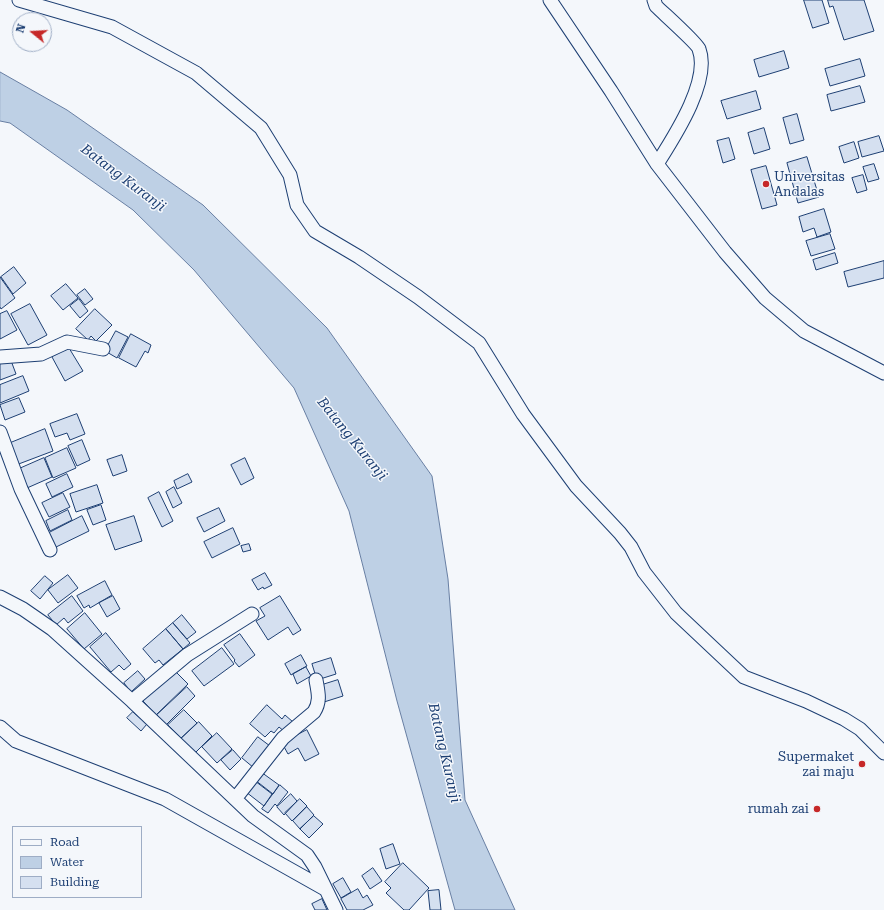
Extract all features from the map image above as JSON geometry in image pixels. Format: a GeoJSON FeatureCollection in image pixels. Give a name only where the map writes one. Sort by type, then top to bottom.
{"type":"FeatureCollection","features":[{"type":"Feature","properties":{"kind":"street"},"geometry":{"type":"LineString","coordinates":[[19,0],[112,27],[196,73],[262,128],[290,175],[297,205],[315,231],[359,257],[418,297],[479,343],[523,414],[576,486],[627,542],[644,572],[676,613],[744,677],[844,719],[860,729],[884,753]]}},
{"type":"Feature","properties":{"kind":"street"},"geometry":{"type":"LineString","coordinates":[[550,0],[611,91],[657,164],[725,252],[765,298],[804,331],[884,373]]}},
{"type":"Feature","properties":{"kind":"street"},"geometry":{"type":"LineString","coordinates":[[654,0],[656,6],[699,48],[702,66],[698,86],[681,125],[657,164]]}},
{"type":"Feature","properties":{"kind":"street"},"geometry":{"type":"LineString","coordinates":[[0,357],[41,354],[68,342],[103,349]]}},
{"type":"Feature","properties":{"kind":"street"},"geometry":{"type":"LineString","coordinates":[[0,432],[21,489],[50,550]]}},
{"type":"Feature","properties":{"kind":"street"},"geometry":{"type":"LineString","coordinates":[[0,597],[27,611],[52,629],[253,816],[307,855],[315,867],[336,910]]}},
{"type":"Feature","properties":{"kind":"street"},"geometry":{"type":"LineString","coordinates":[[132,702],[187,655],[252,614]]}},
{"type":"Feature","properties":{"kind":"street"},"geometry":{"type":"LineString","coordinates":[[235,799],[283,738],[314,712],[318,706],[319,700],[316,680]]}},
{"type":"Feature","properties":{"kind":"street"},"geometry":{"type":"LineString","coordinates":[[0,727],[16,741],[165,799],[325,889]]}},
{"type":"Feature","properties":{"kind":"water","name":"Batang Kuranji"},"geometry":{"type":"Polygon","coordinates":[[[0,72],[67,110],[203,205],[327,328],[432,476],[448,579],[465,800],[515,910],[455,910],[397,701],[349,511],[294,388],[194,270],[133,210],[10,123],[0,121],[0,72]]]}},
{"type":"Feature","properties":{"kind":"building"},"geometry":{"type":"Polygon","coordinates":[[[804,0],[822,0],[829,23],[813,28],[804,0]]]}},
{"type":"Feature","properties":{"kind":"building"},"geometry":{"type":"Polygon","coordinates":[[[828,0],[864,0],[874,31],[844,40],[833,6],[830,7],[828,0]]]}},
{"type":"Feature","properties":{"kind":"building"},"geometry":{"type":"Polygon","coordinates":[[[784,51],[789,68],[759,77],[754,60],[784,51]]]}},
{"type":"Feature","properties":{"kind":"building"},"geometry":{"type":"Polygon","coordinates":[[[860,59],[865,76],[830,86],[825,69],[860,59]]]}},
{"type":"Feature","properties":{"kind":"building"},"geometry":{"type":"Polygon","coordinates":[[[860,86],[865,102],[831,111],[827,95],[860,86]]]}},
{"type":"Feature","properties":{"kind":"building"},"geometry":{"type":"Polygon","coordinates":[[[756,91],[761,109],[727,119],[721,101],[756,91]]]}},
{"type":"Feature","properties":{"kind":"building"},"geometry":{"type":"Polygon","coordinates":[[[797,114],[804,140],[790,144],[783,118],[797,114]]]}},
{"type":"Feature","properties":{"kind":"building"},"geometry":{"type":"Polygon","coordinates":[[[764,128],[770,149],[754,154],[748,133],[764,128]]]}},
{"type":"Feature","properties":{"kind":"building"},"geometry":{"type":"Polygon","coordinates":[[[879,136],[884,151],[862,157],[858,142],[879,136]]]}},
{"type":"Feature","properties":{"kind":"building"},"geometry":{"type":"Polygon","coordinates":[[[729,138],[735,159],[723,163],[717,141],[729,138]]]}},
{"type":"Feature","properties":{"kind":"building"},"geometry":{"type":"Polygon","coordinates":[[[854,142],[859,158],[844,163],[839,147],[854,142]]]}},
{"type":"Feature","properties":{"kind":"building"},"geometry":{"type":"Polygon","coordinates":[[[807,157],[819,197],[798,203],[787,163],[807,157]]]}},
{"type":"Feature","properties":{"kind":"building"},"geometry":{"type":"Polygon","coordinates":[[[874,164],[879,179],[868,182],[863,167],[874,164]]]}},
{"type":"Feature","properties":{"kind":"building"},"geometry":{"type":"Polygon","coordinates":[[[766,166],[777,205],[762,209],[751,170],[766,166]]]}},
{"type":"Feature","properties":{"kind":"building"},"geometry":{"type":"Polygon","coordinates":[[[863,175],[867,190],[857,193],[852,178],[863,175]]]}},
{"type":"Feature","properties":{"kind":"building"},"geometry":{"type":"Polygon","coordinates":[[[824,209],[831,232],[817,237],[814,228],[803,232],[799,217],[824,209]]]}},
{"type":"Feature","properties":{"kind":"building"},"geometry":{"type":"Polygon","coordinates":[[[830,234],[835,249],[811,256],[806,241],[830,234]]]}},
{"type":"Feature","properties":{"kind":"building"},"geometry":{"type":"Polygon","coordinates":[[[835,253],[838,263],[816,270],[813,260],[835,253]]]}},
{"type":"Feature","properties":{"kind":"building"},"geometry":{"type":"Polygon","coordinates":[[[884,261],[884,278],[848,287],[844,272],[884,261]]]}},
{"type":"Feature","properties":{"kind":"building"},"geometry":{"type":"Polygon","coordinates":[[[14,267],[26,283],[13,294],[1,277],[14,267]]]}},
{"type":"Feature","properties":{"kind":"building"},"geometry":{"type":"Polygon","coordinates":[[[0,277],[15,298],[1,309],[0,307],[0,277]]]}},
{"type":"Feature","properties":{"kind":"building"},"geometry":{"type":"Polygon","coordinates":[[[66,284],[78,298],[63,310],[51,296],[66,284]]]}},
{"type":"Feature","properties":{"kind":"building"},"geometry":{"type":"Polygon","coordinates":[[[85,289],[93,299],[85,305],[77,295],[85,289]]]}},
{"type":"Feature","properties":{"kind":"building"},"geometry":{"type":"Polygon","coordinates":[[[79,299],[88,311],[80,318],[70,306],[79,299]]]}},
{"type":"Feature","properties":{"kind":"building"},"geometry":{"type":"Polygon","coordinates":[[[30,304],[47,335],[28,345],[11,314],[30,304]]]}},
{"type":"Feature","properties":{"kind":"building"},"geometry":{"type":"Polygon","coordinates":[[[95,309],[112,325],[96,341],[91,336],[88,340],[76,329],[95,309]]]}},
{"type":"Feature","properties":{"kind":"building"},"geometry":{"type":"Polygon","coordinates":[[[7,311],[17,330],[0,339],[0,314],[7,311]]]}},
{"type":"Feature","properties":{"kind":"building"},"geometry":{"type":"Polygon","coordinates":[[[116,331],[128,337],[117,358],[105,351],[116,331]]]}},
{"type":"Feature","properties":{"kind":"building"},"geometry":{"type":"Polygon","coordinates":[[[131,334],[151,345],[148,353],[145,351],[136,367],[119,358],[131,334]]]}},
{"type":"Feature","properties":{"kind":"building"},"geometry":{"type":"Polygon","coordinates":[[[69,348],[83,371],[65,381],[52,357],[69,348]]]}},
{"type":"Feature","properties":{"kind":"building"},"geometry":{"type":"Polygon","coordinates":[[[10,358],[16,374],[0,380],[0,362],[10,358]]]}},
{"type":"Feature","properties":{"kind":"building"},"geometry":{"type":"Polygon","coordinates":[[[23,376],[29,391],[0,403],[0,385],[23,376]]]}},
{"type":"Feature","properties":{"kind":"building"},"geometry":{"type":"Polygon","coordinates":[[[19,398],[25,412],[5,420],[0,405],[19,398]]]}},
{"type":"Feature","properties":{"kind":"building"},"geometry":{"type":"Polygon","coordinates":[[[77,414],[85,434],[70,440],[67,433],[55,437],[50,424],[77,414]]]}},
{"type":"Feature","properties":{"kind":"building"},"geometry":{"type":"Polygon","coordinates":[[[45,429],[53,451],[16,465],[8,444],[45,429]]]}},
{"type":"Feature","properties":{"kind":"building"},"geometry":{"type":"Polygon","coordinates":[[[82,440],[90,460],[77,466],[68,446],[82,440]]]}},
{"type":"Feature","properties":{"kind":"building"},"geometry":{"type":"Polygon","coordinates":[[[67,448],[76,468],[53,478],[45,458],[67,448]]]}},
{"type":"Feature","properties":{"kind":"building"},"geometry":{"type":"Polygon","coordinates":[[[122,455],[127,471],[113,476],[107,460],[122,455]]]}},
{"type":"Feature","properties":{"kind":"building"},"geometry":{"type":"Polygon","coordinates":[[[44,458],[52,477],[27,488],[19,469],[44,458]]]}},
{"type":"Feature","properties":{"kind":"building"},"geometry":{"type":"Polygon","coordinates":[[[245,458],[254,478],[241,485],[231,465],[245,458]]]}},
{"type":"Feature","properties":{"kind":"building"},"geometry":{"type":"Polygon","coordinates":[[[67,474],[73,487],[52,497],[46,484],[67,474]]]}},
{"type":"Feature","properties":{"kind":"building"},"geometry":{"type":"Polygon","coordinates":[[[188,474],[192,482],[177,489],[174,481],[188,474]]]}},
{"type":"Feature","properties":{"kind":"building"},"geometry":{"type":"Polygon","coordinates":[[[97,485],[103,503],[76,512],[70,494],[97,485]]]}},
{"type":"Feature","properties":{"kind":"building"},"geometry":{"type":"Polygon","coordinates":[[[174,487],[182,503],[173,508],[166,492],[174,487]]]}},
{"type":"Feature","properties":{"kind":"building"},"geometry":{"type":"Polygon","coordinates":[[[159,492],[173,521],[162,527],[148,498],[159,492]]]}},
{"type":"Feature","properties":{"kind":"building"},"geometry":{"type":"Polygon","coordinates":[[[63,493],[70,507],[49,517],[42,503],[63,493]]]}},
{"type":"Feature","properties":{"kind":"building"},"geometry":{"type":"Polygon","coordinates":[[[101,505],[106,520],[93,525],[87,510],[101,505]]]}},
{"type":"Feature","properties":{"kind":"building"},"geometry":{"type":"Polygon","coordinates":[[[219,508],[225,521],[204,532],[197,518],[219,508]]]}},
{"type":"Feature","properties":{"kind":"building"},"geometry":{"type":"Polygon","coordinates":[[[68,510],[72,520],[50,531],[46,521],[68,510]]]}},
{"type":"Feature","properties":{"kind":"building"},"geometry":{"type":"Polygon","coordinates":[[[82,516],[89,531],[54,548],[47,534],[82,516]]]}},
{"type":"Feature","properties":{"kind":"building"},"geometry":{"type":"Polygon","coordinates":[[[134,516],[142,541],[115,550],[106,525],[134,516]]]}},
{"type":"Feature","properties":{"kind":"building"},"geometry":{"type":"Polygon","coordinates":[[[233,528],[240,544],[212,558],[204,542],[233,528]]]}},
{"type":"Feature","properties":{"kind":"building"},"geometry":{"type":"Polygon","coordinates":[[[249,544],[251,550],[243,552],[241,546],[249,544]]]}},
{"type":"Feature","properties":{"kind":"building"},"geometry":{"type":"Polygon","coordinates":[[[265,573],[272,585],[258,590],[252,580],[265,573]]]}},
{"type":"Feature","properties":{"kind":"building"},"geometry":{"type":"Polygon","coordinates":[[[68,575],[78,588],[58,603],[48,590],[68,575]]]}},
{"type":"Feature","properties":{"kind":"building"},"geometry":{"type":"Polygon","coordinates":[[[45,576],[53,583],[40,599],[31,591],[45,576]]]}},
{"type":"Feature","properties":{"kind":"building"},"geometry":{"type":"Polygon","coordinates":[[[105,581],[112,595],[90,608],[89,605],[84,608],[77,596],[105,581]]]}},
{"type":"Feature","properties":{"kind":"building"},"geometry":{"type":"Polygon","coordinates":[[[72,596],[83,611],[68,623],[64,618],[56,625],[48,615],[72,596]]]}},
{"type":"Feature","properties":{"kind":"building"},"geometry":{"type":"Polygon","coordinates":[[[113,596],[120,609],[107,617],[99,603],[113,596]]]}},
{"type":"Feature","properties":{"kind":"building"},"geometry":{"type":"Polygon","coordinates":[[[280,596],[301,630],[293,635],[288,627],[268,640],[256,621],[265,616],[260,608],[280,596]]]}},
{"type":"Feature","properties":{"kind":"building"},"geometry":{"type":"Polygon","coordinates":[[[85,613],[102,634],[84,649],[67,629],[85,613]]]}},
{"type":"Feature","properties":{"kind":"building"},"geometry":{"type":"Polygon","coordinates":[[[182,615],[196,632],[187,639],[173,623],[182,615]]]}},
{"type":"Feature","properties":{"kind":"building"},"geometry":{"type":"Polygon","coordinates":[[[173,623],[190,643],[183,649],[166,629],[173,623]]]}},
{"type":"Feature","properties":{"kind":"building"},"geometry":{"type":"Polygon","coordinates":[[[166,629],[183,649],[163,665],[159,660],[155,663],[143,649],[166,629]]]}},
{"type":"Feature","properties":{"kind":"building"},"geometry":{"type":"Polygon","coordinates":[[[106,633],[131,664],[124,670],[119,665],[111,672],[90,647],[106,633]]]}},
{"type":"Feature","properties":{"kind":"building"},"geometry":{"type":"Polygon","coordinates":[[[240,634],[255,655],[239,667],[224,645],[240,634]]]}},
{"type":"Feature","properties":{"kind":"building"},"geometry":{"type":"Polygon","coordinates":[[[222,648],[234,664],[204,686],[192,671],[222,648]]]}},
{"type":"Feature","properties":{"kind":"building"},"geometry":{"type":"Polygon","coordinates":[[[301,655],[307,666],[291,675],[285,664],[301,655]]]}},
{"type":"Feature","properties":{"kind":"building"},"geometry":{"type":"Polygon","coordinates":[[[331,658],[336,674],[317,680],[312,664],[331,658]]]}},
{"type":"Feature","properties":{"kind":"building"},"geometry":{"type":"Polygon","coordinates":[[[306,667],[311,676],[297,684],[293,674],[306,667]]]}},
{"type":"Feature","properties":{"kind":"building"},"geometry":{"type":"Polygon","coordinates":[[[138,671],[145,679],[131,692],[124,683],[138,671]]]}},
{"type":"Feature","properties":{"kind":"building"},"geometry":{"type":"Polygon","coordinates":[[[175,671],[188,684],[156,715],[143,701],[175,671]]]}},
{"type":"Feature","properties":{"kind":"building"},"geometry":{"type":"Polygon","coordinates":[[[338,680],[343,696],[324,702],[319,686],[338,680]]]}},
{"type":"Feature","properties":{"kind":"building"},"geometry":{"type":"Polygon","coordinates":[[[187,687],[195,696],[166,725],[157,715],[187,687]]]}},
{"type":"Feature","properties":{"kind":"building"},"geometry":{"type":"Polygon","coordinates":[[[267,705],[282,719],[285,715],[293,722],[285,732],[279,727],[274,733],[271,731],[265,737],[250,724],[267,705]]]}},
{"type":"Feature","properties":{"kind":"building"},"geometry":{"type":"Polygon","coordinates":[[[184,710],[197,723],[181,738],[168,725],[184,710]]]}},
{"type":"Feature","properties":{"kind":"building"},"geometry":{"type":"Polygon","coordinates":[[[133,712],[147,724],[141,731],[127,718],[133,712]]]}},
{"type":"Feature","properties":{"kind":"building"},"geometry":{"type":"Polygon","coordinates":[[[199,722],[212,736],[195,753],[181,739],[199,722]]]}},
{"type":"Feature","properties":{"kind":"building"},"geometry":{"type":"Polygon","coordinates":[[[307,730],[319,754],[305,761],[298,748],[288,754],[282,743],[307,730]]]}},
{"type":"Feature","properties":{"kind":"building"},"geometry":{"type":"Polygon","coordinates":[[[217,733],[232,749],[217,763],[202,747],[217,733]]]}},
{"type":"Feature","properties":{"kind":"building"},"geometry":{"type":"Polygon","coordinates":[[[258,737],[270,746],[254,768],[242,758],[258,737]]]}},
{"type":"Feature","properties":{"kind":"building"},"geometry":{"type":"Polygon","coordinates":[[[233,750],[241,759],[230,770],[221,760],[233,750]]]}},
{"type":"Feature","properties":{"kind":"building"},"geometry":{"type":"Polygon","coordinates":[[[261,772],[279,785],[273,794],[255,780],[261,772]]]}},
{"type":"Feature","properties":{"kind":"building"},"geometry":{"type":"Polygon","coordinates":[[[255,781],[272,794],[264,806],[246,792],[255,781]]]}},
{"type":"Feature","properties":{"kind":"building"},"geometry":{"type":"Polygon","coordinates":[[[280,785],[288,792],[277,806],[275,804],[268,813],[262,809],[280,785]]]}},
{"type":"Feature","properties":{"kind":"building"},"geometry":{"type":"Polygon","coordinates":[[[291,794],[297,801],[284,815],[277,807],[291,794]]]}},
{"type":"Feature","properties":{"kind":"building"},"geometry":{"type":"Polygon","coordinates":[[[300,799],[307,806],[292,821],[285,813],[300,799]]]}},
{"type":"Feature","properties":{"kind":"building"},"geometry":{"type":"Polygon","coordinates":[[[307,807],[314,815],[300,829],[293,821],[307,807]]]}},
{"type":"Feature","properties":{"kind":"building"},"geometry":{"type":"Polygon","coordinates":[[[314,816],[323,824],[309,838],[300,829],[314,816]]]}},
{"type":"Feature","properties":{"kind":"building"},"geometry":{"type":"Polygon","coordinates":[[[393,844],[400,864],[386,869],[380,849],[393,844]]]}},
{"type":"Feature","properties":{"kind":"building"},"geometry":{"type":"Polygon","coordinates":[[[403,863],[429,888],[409,910],[404,910],[386,893],[391,888],[385,882],[403,863]]]}},
{"type":"Feature","properties":{"kind":"building"},"geometry":{"type":"Polygon","coordinates":[[[373,868],[382,881],[370,889],[362,876],[373,868]]]}},
{"type":"Feature","properties":{"kind":"building"},"geometry":{"type":"Polygon","coordinates":[[[343,878],[351,892],[341,898],[333,884],[343,878]]]}},
{"type":"Feature","properties":{"kind":"building"},"geometry":{"type":"Polygon","coordinates":[[[358,889],[363,898],[367,895],[373,905],[363,910],[347,910],[341,899],[358,889]]]}},
{"type":"Feature","properties":{"kind":"building"},"geometry":{"type":"Polygon","coordinates":[[[439,890],[441,910],[430,910],[428,891],[439,890]]]}},
{"type":"Feature","properties":{"kind":"building"},"geometry":{"type":"Polygon","coordinates":[[[322,899],[327,910],[315,910],[312,904],[322,899]]]}},
{"type":"Feature","properties":{"kind":"place","name":"Universitas Andalas"},"geometry":{"type":"Point","coordinates":[766,184]}},
{"type":"Feature","properties":{"kind":"place","name":"Supermaket zai maju"},"geometry":{"type":"Point","coordinates":[862,764]}},
{"type":"Feature","properties":{"kind":"place","name":"rumah zai"},"geometry":{"type":"Point","coordinates":[817,809]}}]}
